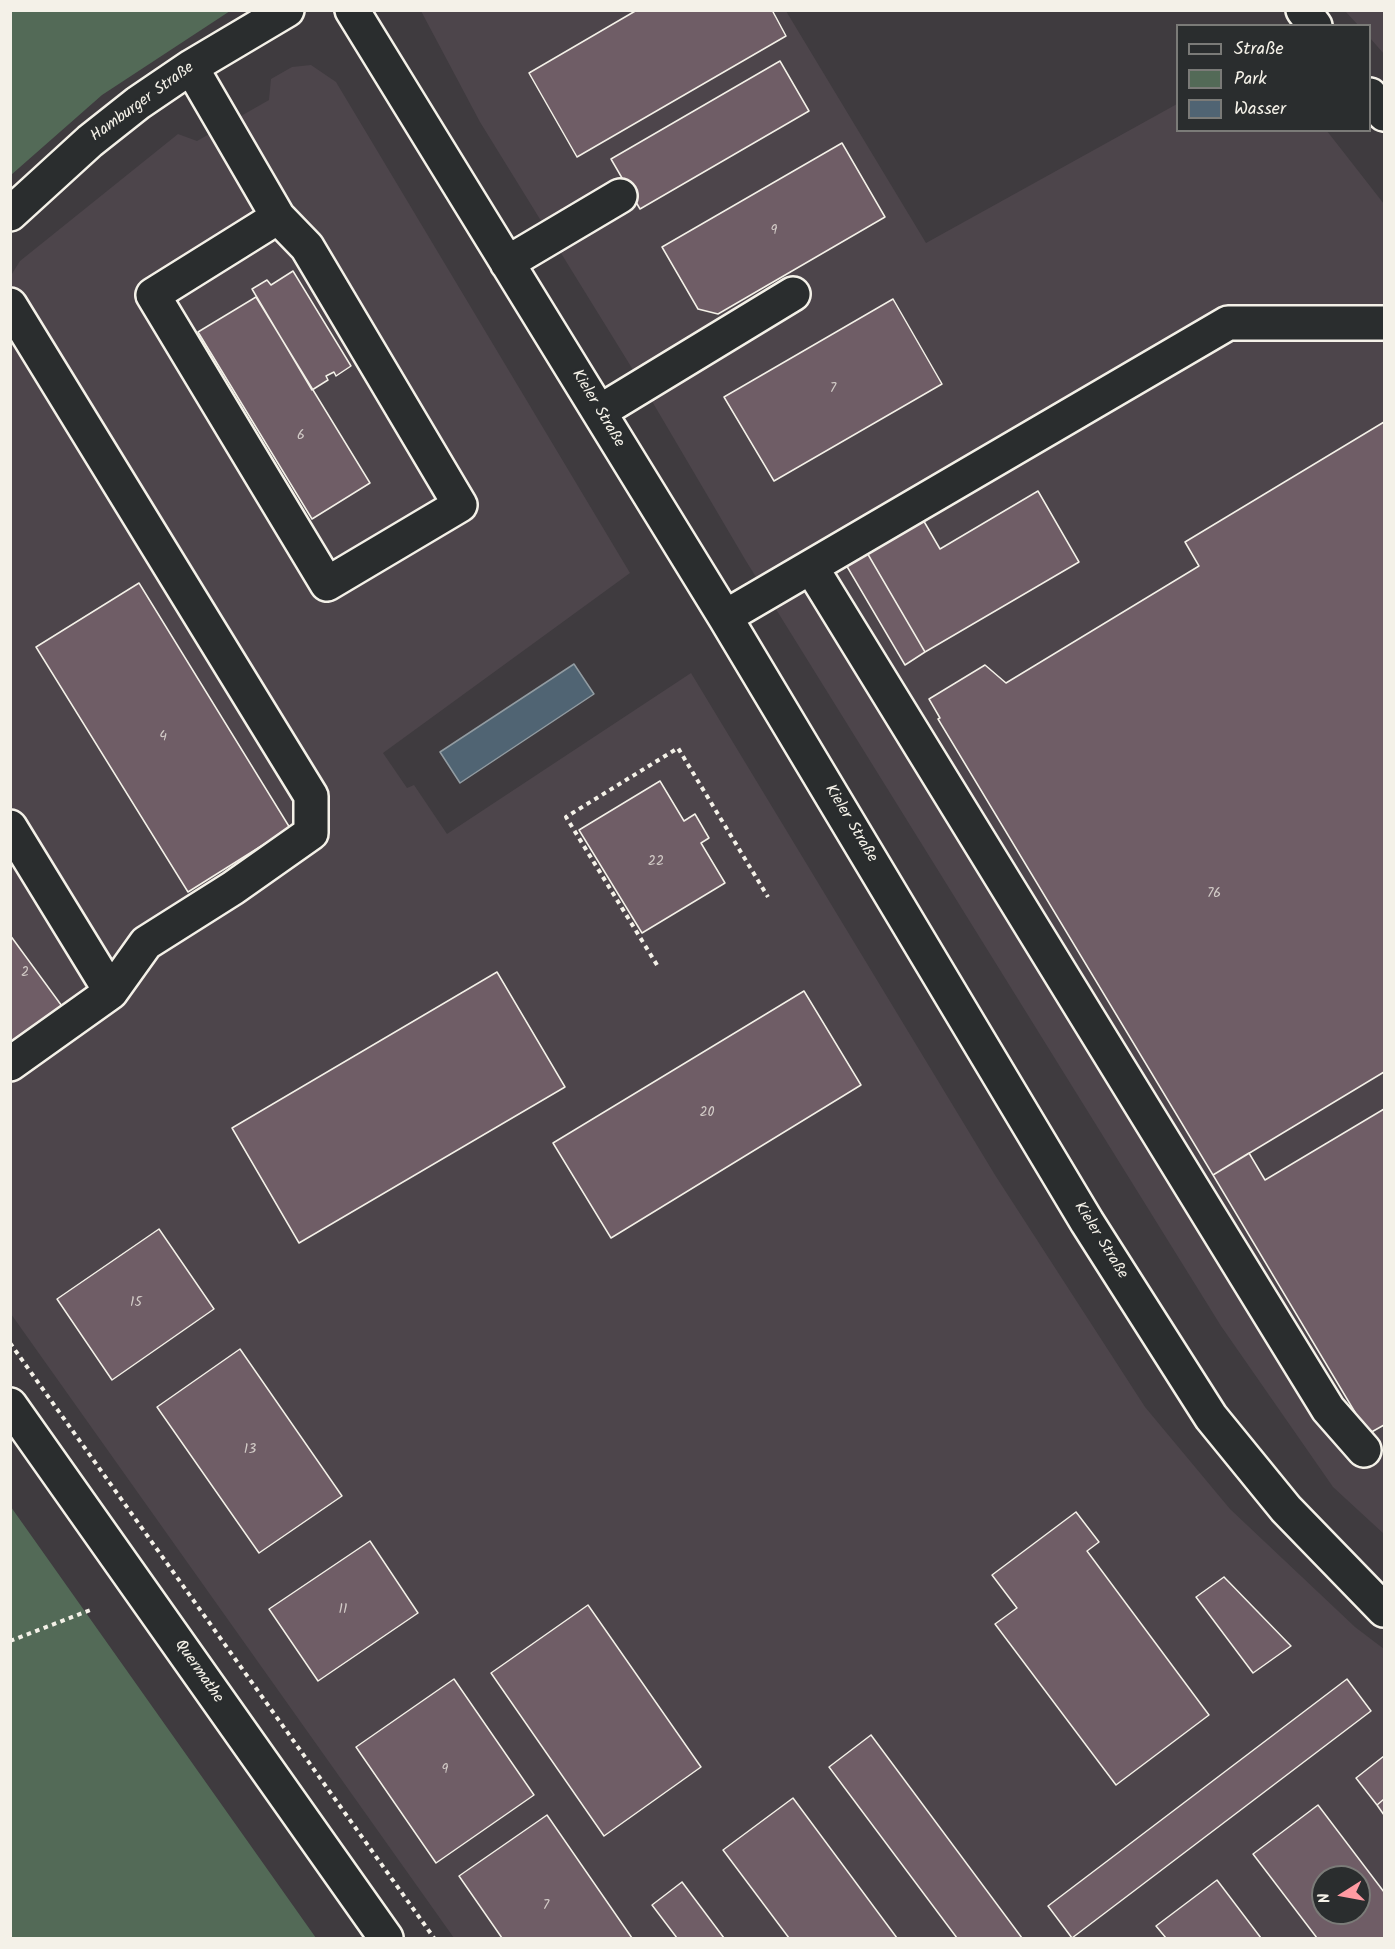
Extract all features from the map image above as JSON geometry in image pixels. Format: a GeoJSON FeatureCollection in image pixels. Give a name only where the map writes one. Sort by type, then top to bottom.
{"type":"FeatureCollection","features":[{"type":"Feature","properties":{"kind":"street","name":"Hamburger Straße"},"geometry":{"type":"LineString","coordinates":[[10,214],[90,141],[138,103],[191,67],[287,10]]}},
{"type":"Feature","properties":{"kind":"street","name":"Kieler Straße"},"geometry":{"type":"LineString","coordinates":[[352,10],[724,617],[1087,1222],[1211,1417],[1286,1509],[1384,1610]]}},
{"type":"Feature","properties":{"kind":"street"},"geometry":{"type":"LineString","coordinates":[[1303,10],[1314,24]]}},
{"type":"Feature","properties":{"kind":"street"},"geometry":{"type":"LineString","coordinates":[[191,67],[279,217],[307,247],[460,505],[327,584],[153,296],[279,217]]}},
{"type":"Feature","properties":{"kind":"street"},"geometry":{"type":"LineString","coordinates":[[1371,96],[1384,114]]}},
{"type":"Feature","properties":{"kind":"street"},"geometry":{"type":"LineString","coordinates":[[507,262],[620,196]]}},
{"type":"Feature","properties":{"kind":"street"},"geometry":{"type":"LineString","coordinates":[[599,412],[793,294]]}},
{"type":"Feature","properties":{"kind":"street"},"geometry":{"type":"LineString","coordinates":[[10,306],[311,796],[311,833],[146,944],[111,992],[10,1064]]}},
{"type":"Feature","properties":{"kind":"street"},"geometry":{"type":"LineString","coordinates":[[724,617],[1228,322],[1384,323]]}},
{"type":"Feature","properties":{"kind":"street"},"geometry":{"type":"LineString","coordinates":[[811,567],[1328,1409],[1364,1450]]}},
{"type":"Feature","properties":{"kind":"street"},"geometry":{"type":"LineString","coordinates":[[10,827],[111,992]]}},
{"type":"Feature","properties":{"kind":"street","name":"Quermathe"},"geometry":{"type":"LineString","coordinates":[[10,1405],[387,1938]]}},
{"type":"Feature","properties":{"kind":"path"},"geometry":{"type":"LineString","coordinates":[[657,965],[566,817],[678,748],[768,897]]}},
{"type":"Feature","properties":{"kind":"path"},"geometry":{"type":"LineString","coordinates":[[10,1343],[434,1938]]}},
{"type":"Feature","properties":{"kind":"path"},"geometry":{"type":"LineString","coordinates":[[10,1641],[93,1609]]}},
{"type":"Feature","properties":{"kind":"shaded area"},"geometry":{"type":"Polygon","coordinates":[[[421,11],[786,11],[926,243],[1176,105],[1176,132],[1328,132],[1384,204],[1384,1534],[1333,1487],[1221,1326],[746,561],[643,386],[480,122],[421,11]]]}},
{"type":"Feature","properties":{"kind":"shaded area"},"geometry":{"type":"Polygon","coordinates":[[[1345,11],[1384,11],[1384,54],[1371,39],[1371,24],[1357,24],[1345,11]]]}},
{"type":"Feature","properties":{"kind":"shaded area"},"geometry":{"type":"Polygon","coordinates":[[[311,65],[336,82],[630,573],[383,753],[407,788],[414,785],[447,834],[691,673],[995,1175],[1145,1407],[1230,1509],[1355,1627],[1384,1649],[1384,1938],[454,1938],[11,1314],[10,277],[20,261],[178,134],[197,141],[269,100],[271,79],[292,67],[311,65]]]}},
{"type":"Feature","properties":{"kind":"green space"},"geometry":{"type":"Polygon","coordinates":[[[11,10],[230,11],[102,95],[11,175],[11,10]]]}},
{"type":"Feature","properties":{"kind":"green space"},"geometry":{"type":"Polygon","coordinates":[[[11,1507],[316,1938],[11,1938],[11,1507]]]}},
{"type":"Feature","properties":{"kind":"water"},"geometry":{"type":"Polygon","coordinates":[[[574,664],[594,694],[460,783],[440,752],[574,664]]]}},
{"type":"Feature","properties":{"kind":"building"},"geometry":{"type":"Polygon","coordinates":[[[637,10],[772,10],[786,36],[577,157],[529,73],[637,10]]]}},
{"type":"Feature","properties":{"kind":"building"},"geometry":{"type":"Polygon","coordinates":[[[780,61],[809,111],[640,209],[611,159],[780,61]]]}},
{"type":"Feature","properties":{"kind":"building"},"geometry":{"type":"Polygon","coordinates":[[[842,143],[885,217],[718,314],[698,309],[662,247],[842,143]]]}},
{"type":"Feature","properties":{"kind":"building"},"geometry":{"type":"Polygon","coordinates":[[[293,271],[351,366],[336,376],[334,372],[326,376],[328,380],[312,390],[252,289],[267,280],[271,285],[293,271]]]}},
{"type":"Feature","properties":{"kind":"building"},"geometry":{"type":"Polygon","coordinates":[[[256,297],[370,483],[312,519],[198,332],[256,297]]]}},
{"type":"Feature","properties":{"kind":"building"},"geometry":{"type":"Polygon","coordinates":[[[893,299],[942,384],[774,481],[724,397],[893,299]]]}},
{"type":"Feature","properties":{"kind":"building"},"geometry":{"type":"Polygon","coordinates":[[[1384,422],[1384,1072],[1213,1175],[938,719],[940,718],[929,699],[985,665],[1006,683],[1199,566],[1185,542],[1384,422]]]}},
{"type":"Feature","properties":{"kind":"building"},"geometry":{"type":"Polygon","coordinates":[[[1038,491],[1079,562],[925,652],[866,551],[922,518],[940,549],[1038,491]]]}},
{"type":"Feature","properties":{"kind":"building"},"geometry":{"type":"Polygon","coordinates":[[[866,551],[925,652],[905,665],[845,563],[866,551]]]}},
{"type":"Feature","properties":{"kind":"building"},"geometry":{"type":"Polygon","coordinates":[[[139,583],[290,828],[188,892],[36,647],[139,583]]]}},
{"type":"Feature","properties":{"kind":"building"},"geometry":{"type":"Polygon","coordinates":[[[660,781],[684,821],[695,814],[709,838],[701,843],[725,883],[642,933],[579,830],[660,781]]]}},
{"type":"Feature","properties":{"kind":"building"},"geometry":{"type":"Polygon","coordinates":[[[10,935],[67,1013],[10,1055],[10,935]]]}},
{"type":"Feature","properties":{"kind":"building"},"geometry":{"type":"Polygon","coordinates":[[[497,972],[565,1087],[299,1243],[232,1128],[497,972]]]}},
{"type":"Feature","properties":{"kind":"building"},"geometry":{"type":"Polygon","coordinates":[[[804,991],[861,1085],[611,1238],[553,1143],[804,991]]]}},
{"type":"Feature","properties":{"kind":"building"},"geometry":{"type":"Polygon","coordinates":[[[1384,1109],[1384,1425],[1368,1434],[1213,1175],[1249,1153],[1265,1180],[1384,1109]]]}},
{"type":"Feature","properties":{"kind":"building"},"geometry":{"type":"Polygon","coordinates":[[[159,1229],[214,1309],[112,1380],[57,1299],[159,1229]]]}},
{"type":"Feature","properties":{"kind":"building"},"geometry":{"type":"Polygon","coordinates":[[[240,1349],[342,1496],[259,1553],[157,1407],[240,1349]]]}},
{"type":"Feature","properties":{"kind":"building"},"geometry":{"type":"Polygon","coordinates":[[[1076,1512],[1099,1542],[1087,1551],[1209,1715],[1116,1785],[995,1624],[1017,1608],[992,1575],[1076,1512]]]}},
{"type":"Feature","properties":{"kind":"building"},"geometry":{"type":"Polygon","coordinates":[[[370,1541],[418,1613],[318,1681],[269,1609],[370,1541]]]}},
{"type":"Feature","properties":{"kind":"building"},"geometry":{"type":"Polygon","coordinates":[[[1224,1577],[1291,1646],[1253,1673],[1196,1597],[1224,1577]]]}},
{"type":"Feature","properties":{"kind":"building"},"geometry":{"type":"Polygon","coordinates":[[[588,1605],[701,1767],[604,1836],[491,1673],[588,1605]]]}},
{"type":"Feature","properties":{"kind":"building"},"geometry":{"type":"Polygon","coordinates":[[[454,1679],[534,1795],[436,1863],[356,1747],[454,1679]]]}},
{"type":"Feature","properties":{"kind":"building"},"geometry":{"type":"Polygon","coordinates":[[[1347,1679],[1371,1711],[1072,1938],[1048,1906],[1347,1679]]]}},
{"type":"Feature","properties":{"kind":"building"},"geometry":{"type":"Polygon","coordinates":[[[871,1735],[1022,1938],[957,1938],[829,1767],[871,1735]]]}},
{"type":"Feature","properties":{"kind":"building"},"geometry":{"type":"Polygon","coordinates":[[[1384,1756],[1384,1799],[1377,1805],[1356,1778],[1384,1756]]]}},
{"type":"Feature","properties":{"kind":"building"},"geometry":{"type":"Polygon","coordinates":[[[793,1798],[897,1938],[789,1938],[723,1850],[793,1798]]]}},
{"type":"Feature","properties":{"kind":"building"},"geometry":{"type":"Polygon","coordinates":[[[1384,1799],[1384,1815],[1377,1805],[1384,1799]]]}},
{"type":"Feature","properties":{"kind":"building"},"geometry":{"type":"Polygon","coordinates":[[[1318,1805],[1364,1865],[1311,1865],[1311,1925],[1371,1925],[1371,1875],[1384,1892],[1384,1938],[1317,1938],[1253,1854],[1318,1805]]]}},
{"type":"Feature","properties":{"kind":"building"},"geometry":{"type":"Polygon","coordinates":[[[547,1815],[632,1938],[502,1938],[459,1876],[547,1815]]]}},
{"type":"Feature","properties":{"kind":"building"},"geometry":{"type":"Polygon","coordinates":[[[1217,1880],[1261,1938],[1166,1938],[1156,1926],[1217,1880]]]}},
{"type":"Feature","properties":{"kind":"building"},"geometry":{"type":"Polygon","coordinates":[[[682,1882],[724,1938],[677,1938],[652,1905],[682,1882]]]}}]}
